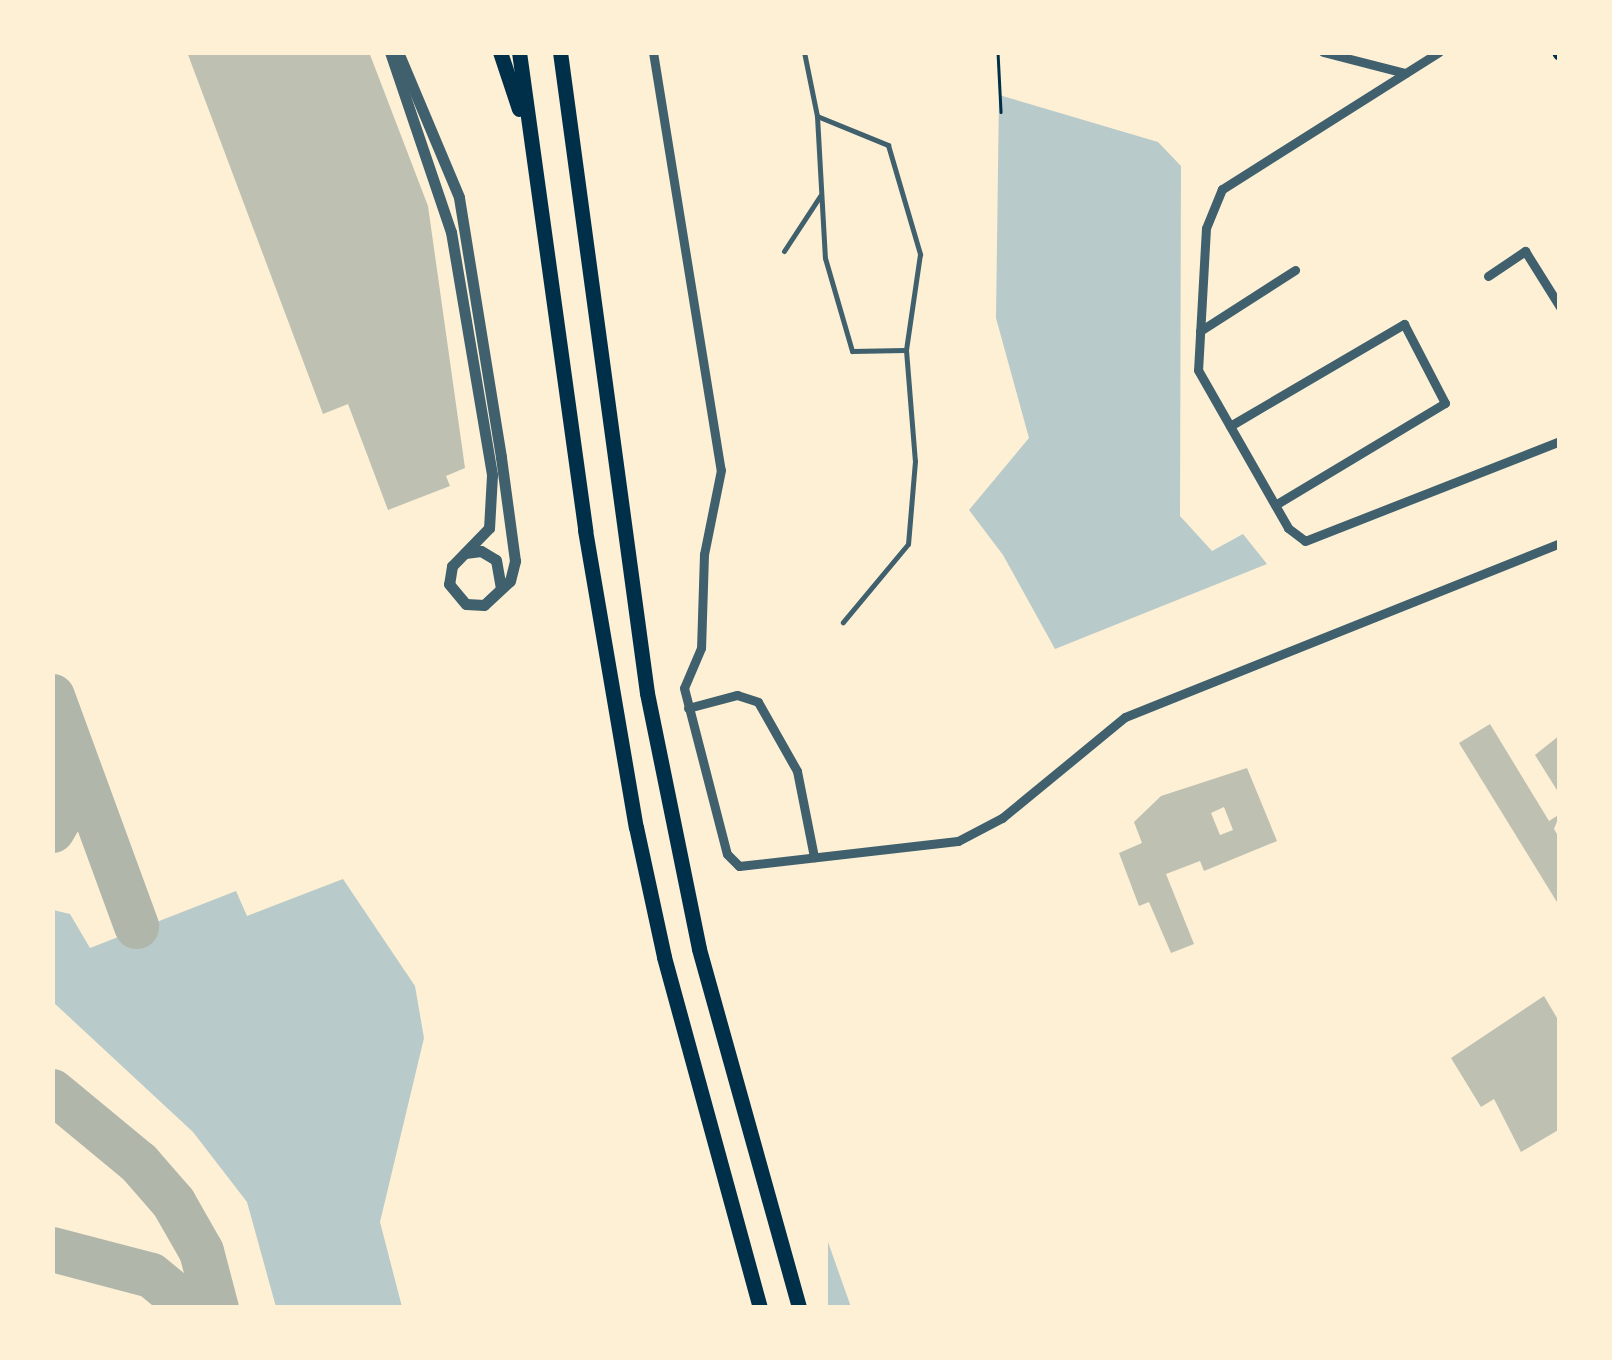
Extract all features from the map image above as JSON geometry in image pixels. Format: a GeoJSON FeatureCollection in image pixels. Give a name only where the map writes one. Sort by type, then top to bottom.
{"type":"FeatureCollection","features":[{"type":"Feature","properties":{"kind":"highway"},"geometry":{"type":"LineString","coordinates":[[500,52],[531,146]]}},
{"type":"Feature","properties":{"kind":"highway"},"geometry":{"type":"LineString","coordinates":[[520,52],[585,530],[636,827],[678,1012],[760,1308]]}},
{"type":"Feature","properties":{"kind":"highway"},"geometry":{"type":"LineString","coordinates":[[560,52],[648,693],[700,949],[799,1308]]}},
{"type":"Feature","properties":{"kind":"street"},"geometry":{"type":"LineString","coordinates":[[390,52],[451,232],[492,474],[489,528],[449,575],[458,600],[484,605],[500,592],[513,572],[514,546],[465,228],[448,162],[398,52]]}},
{"type":"Feature","properties":{"kind":"street"},"geometry":{"type":"LineString","coordinates":[[653,52],[722,470],[704,554],[701,648],[685,678],[688,708],[727,854],[740,866],[958,841],[1002,818],[1126,717],[1560,543]]}},
{"type":"Feature","properties":{"kind":"street"},"geometry":{"type":"LineString","coordinates":[[1323,52],[1406,73]]}},
{"type":"Feature","properties":{"kind":"street"},"geometry":{"type":"LineString","coordinates":[[1439,52],[1222,189],[1206,228],[1198,370],[1275,506],[1305,540],[1560,441]]}},
{"type":"Feature","properties":{"kind":"street"},"geometry":{"type":"LineString","coordinates":[[1488,276],[1526,251],[1560,306]]}},
{"type":"Feature","properties":{"kind":"street"},"geometry":{"type":"LineString","coordinates":[[1200,332],[1295,270]]}},
{"type":"Feature","properties":{"kind":"street"},"geometry":{"type":"LineString","coordinates":[[1230,426],[1404,324],[1446,403],[1275,506]]}},
{"type":"Feature","properties":{"kind":"street"},"geometry":{"type":"LineString","coordinates":[[464,553],[496,560],[503,575],[500,592]]}},
{"type":"Feature","properties":{"kind":"street"},"geometry":{"type":"LineString","coordinates":[[688,708],[737,695],[758,702],[797,770],[814,857]]}},
{"type":"Feature","properties":{"kind":"lane"},"geometry":{"type":"LineString","coordinates":[[804,52],[817,116],[825,258],[852,351],[906,350]]}},
{"type":"Feature","properties":{"kind":"lane"},"geometry":{"type":"LineString","coordinates":[[817,116],[888,145],[907,192],[920,254],[906,350],[915,461],[908,544],[842,622]]}},
{"type":"Feature","properties":{"kind":"lane"},"geometry":{"type":"LineString","coordinates":[[784,251],[822,194]]}},
{"type":"Feature","properties":{"kind":"path"},"geometry":{"type":"LineString","coordinates":[[998,52],[1002,112]]}},
{"type":"Feature","properties":{"kind":"shaded area"},"geometry":{"type":"Polygon","coordinates":[[[999,95],[1158,142],[1181,166],[1180,516],[1212,551],[1243,534],[1267,564],[1055,649],[1003,555],[969,510],[1029,438],[996,318],[999,95]]]}},
{"type":"Feature","properties":{"kind":"shaded area"},"geometry":{"type":"Polygon","coordinates":[[[343,879],[415,986],[424,1038],[380,1222],[402,1307],[276,1307],[247,1202],[193,1132],[53,1002],[53,910],[70,914],[90,948],[236,891],[247,916],[343,879]]]}},
{"type":"Feature","properties":{"kind":"shaded area"},"geometry":{"type":"Polygon","coordinates":[[[828,1242],[851,1307],[828,1307],[828,1242]]]}},
{"type":"Feature","properties":{"kind":"building"},"geometry":{"type":"Polygon","coordinates":[[[187,52],[369,52],[428,206],[465,468],[446,476],[450,486],[388,510],[348,404],[323,414],[187,52]]]}},
{"type":"Feature","properties":{"kind":"building"},"geometry":{"type":"Polygon","coordinates":[[[1490,724],[1549,821],[1560,814],[1554,829],[1560,839],[1560,907],[1459,743],[1490,724]]]}},
{"type":"Feature","properties":{"kind":"building"},"geometry":{"type":"Polygon","coordinates":[[[1560,735],[1560,795],[1535,755],[1560,735]]]}},
{"type":"Feature","properties":{"kind":"building"},"geometry":{"type":"Polygon","coordinates":[[[1247,768],[1277,841],[1204,871],[1200,861],[1166,874],[1194,944],[1171,953],[1149,902],[1139,906],[1119,853],[1142,843],[1134,822],[1161,796],[1247,768]],[[1224,807],[1211,813],[1220,835],[1233,830],[1224,807]]]}},
{"type":"Feature","properties":{"kind":"building"},"geometry":{"type":"Polygon","coordinates":[[[1544,996],[1560,1023],[1560,1129],[1521,1152],[1494,1099],[1481,1107],[1451,1058],[1544,996]]]}},
{"type":"Feature","properties":{"kind":"taxiway"},"geometry":{"type":"LineString","coordinates":[[52,696],[136,926]]}},
{"type":"Feature","properties":{"kind":"taxiway"},"geometry":{"type":"LineString","coordinates":[[52,830],[73,793],[73,757]]}},
{"type":"Feature","properties":{"kind":"taxiway"},"geometry":{"type":"LineString","coordinates":[[52,1091],[139,1163],[173,1202],[201,1251],[216,1308]]}},
{"type":"Feature","properties":{"kind":"taxiway"},"geometry":{"type":"LineString","coordinates":[[52,1249],[151,1275],[191,1308]]}}]}
